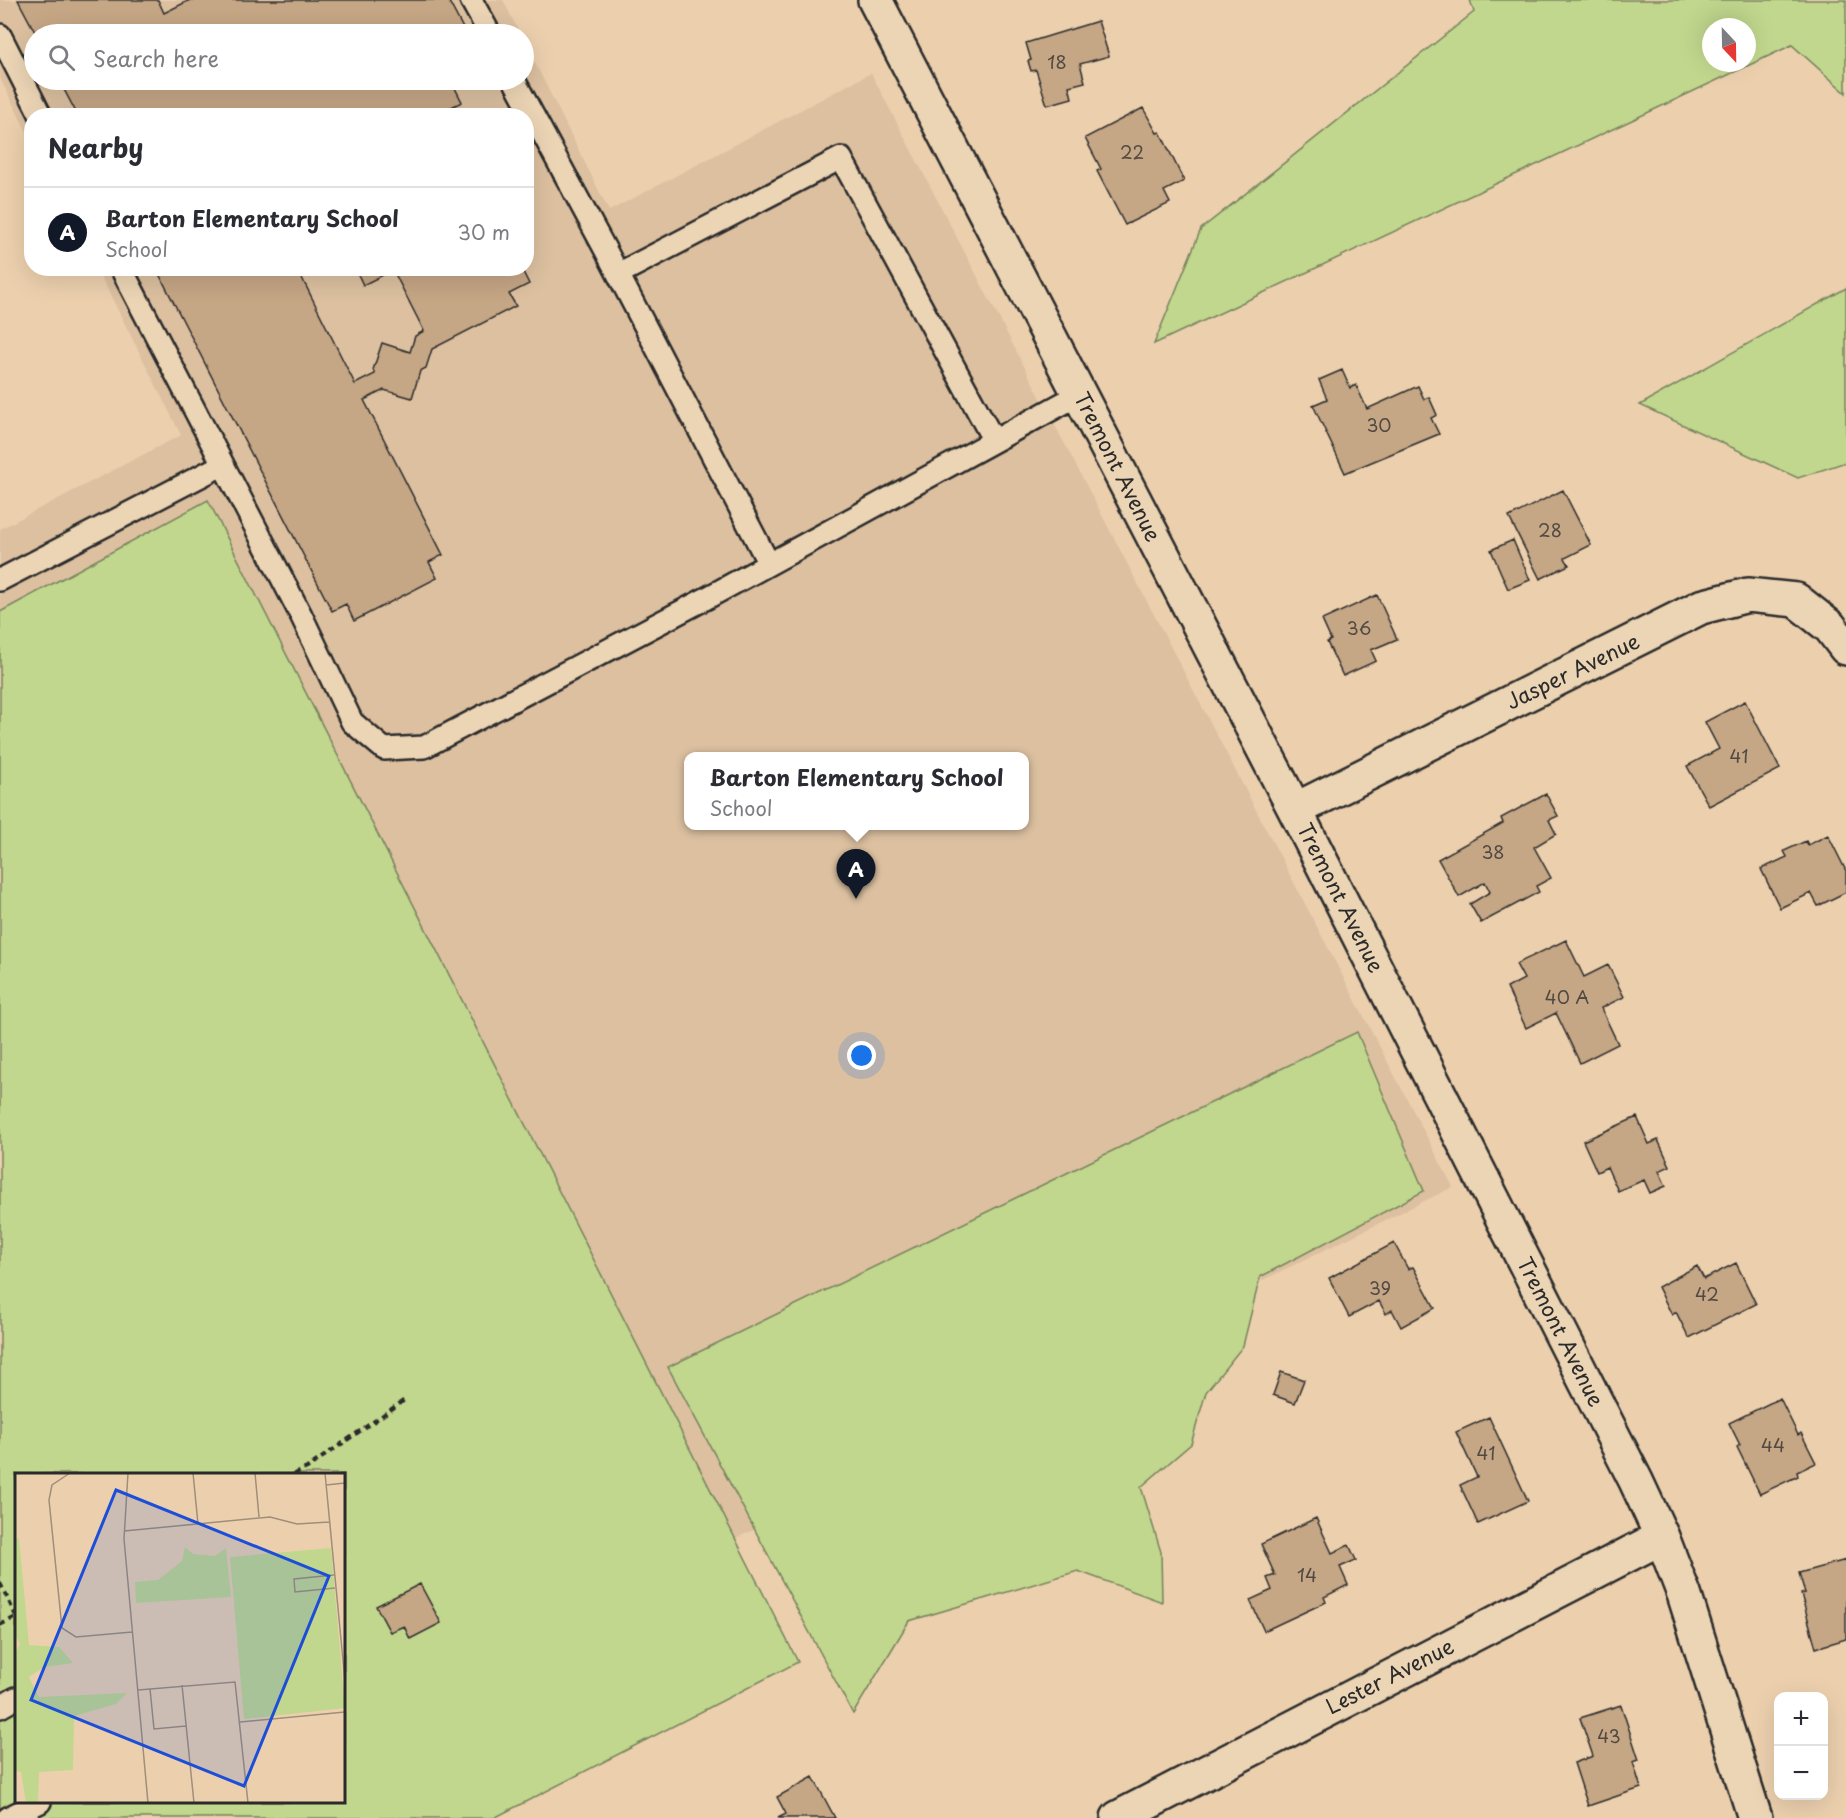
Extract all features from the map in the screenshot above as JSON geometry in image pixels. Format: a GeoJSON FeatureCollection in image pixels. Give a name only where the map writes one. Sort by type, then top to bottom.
{"type":"FeatureCollection","features":[{"type":"Feature","properties":{"kind":"street","name":"Tremont Avenue"},"geometry":{"type":"LineString","coordinates":[[875,0],[1295,810],[1636,1481],[1662,1537],[1684,1594],[1755,1818]]}},
{"type":"Feature","properties":{"kind":"street","name":"Jasper Avenue"},"geometry":{"type":"LineString","coordinates":[[1295,810],[1701,607],[1748,595],[1797,600],[1830,627],[1846,648]]}},
{"type":"Feature","properties":{"kind":"street","name":"Lester Avenue"},"geometry":{"type":"LineString","coordinates":[[1129,1815],[1662,1537]]}},
{"type":"Feature","properties":{"kind":"lane"},"geometry":{"type":"LineString","coordinates":[[471,0],[484,24]]}},
{"type":"Feature","properties":{"kind":"lane"},"geometry":{"type":"LineString","coordinates":[[0,35],[24,82]]}},
{"type":"Feature","properties":{"kind":"lane"},"geometry":{"type":"LineString","coordinates":[[28,90],[37,108]]}},
{"type":"Feature","properties":{"kind":"lane"},"geometry":{"type":"LineString","coordinates":[[519,90],[529,108]]}},
{"type":"Feature","properties":{"kind":"lane"},"geometry":{"type":"LineString","coordinates":[[534,117],[769,564]]}},
{"type":"Feature","properties":{"kind":"lane"},"geometry":{"type":"LineString","coordinates":[[618,274],[840,158],[993,441]]}},
{"type":"Feature","properties":{"kind":"lane"},"geometry":{"type":"LineString","coordinates":[[125,276],[300,615],[352,722],[384,749],[424,747],[705,599],[1080,394]]}},
{"type":"Feature","properties":{"kind":"lane"},"geometry":{"type":"LineString","coordinates":[[0,580],[222,465]]}},
{"type":"Feature","properties":{"kind":"lane"},"geometry":{"type":"LineString","coordinates":[[0,1707],[15,1699]]}},
{"type":"Feature","properties":{"kind":"lane"},"geometry":{"type":"LineString","coordinates":[[8,1818],[38,1803]]}},
{"type":"Feature","properties":{"kind":"path"},"geometry":{"type":"LineString","coordinates":[[296,1473],[307,1468],[406,1399]]}},
{"type":"Feature","properties":{"kind":"path"},"geometry":{"type":"LineString","coordinates":[[0,1583],[15,1615]]}},
{"type":"Feature","properties":{"kind":"path"},"geometry":{"type":"LineString","coordinates":[[0,1625],[15,1618]]}},
{"type":"Feature","properties":{"kind":"shaded area"},"geometry":{"type":"Polygon","coordinates":[[[0,0],[503,0],[515,24],[24,24],[24,90],[534,90],[534,61],[609,211],[871,73],[1453,1187],[735,1539],[208,500],[0,612],[0,529],[181,435],[101,276],[534,276],[534,108],[24,108],[24,126],[0,78],[0,0]]]}},
{"type":"Feature","properties":{"kind":"green space"},"geometry":{"type":"Polygon","coordinates":[[[1470,0],[1846,0],[1846,93],[1792,45],[1756,62],[1756,18],[1702,18],[1702,72],[1734,72],[1154,344],[1201,229],[1474,12],[1470,0]]]}},
{"type":"Feature","properties":{"kind":"green space"},"geometry":{"type":"Polygon","coordinates":[[[1846,288],[1846,462],[1798,478],[1640,405],[1846,288]]]}},
{"type":"Feature","properties":{"kind":"green space"},"geometry":{"type":"Polygon","coordinates":[[[208,500],[798,1662],[494,1818],[0,1818],[0,612],[208,500]]]}},
{"type":"Feature","properties":{"kind":"green space"},"geometry":{"type":"Polygon","coordinates":[[[1357,1032],[1424,1191],[1260,1277],[1243,1346],[1206,1392],[1191,1444],[1141,1487],[1161,1552],[1162,1602],[1078,1571],[909,1621],[853,1714],[668,1367],[1357,1032]]]}},
{"type":"Feature","properties":{"kind":"building"},"geometry":{"type":"Polygon","coordinates":[[[18,0],[158,0],[164,13],[190,0],[448,0],[461,24],[31,24],[18,0]]]}},
{"type":"Feature","properties":{"kind":"building"},"geometry":{"type":"Polygon","coordinates":[[[1098,21],[1109,56],[1080,64],[1085,82],[1069,86],[1072,98],[1047,105],[1036,70],[1031,71],[1028,61],[1031,60],[1026,43],[1098,21]]]}},
{"type":"Feature","properties":{"kind":"building"},"geometry":{"type":"Polygon","coordinates":[[[64,90],[456,90],[462,102],[452,108],[74,108],[64,90]]]}},
{"type":"Feature","properties":{"kind":"building"},"geometry":{"type":"Polygon","coordinates":[[[1143,108],[1157,133],[1160,132],[1184,181],[1164,191],[1170,203],[1125,225],[1097,171],[1101,169],[1085,138],[1143,108]]]}},
{"type":"Feature","properties":{"kind":"building"},"geometry":{"type":"Polygon","coordinates":[[[160,276],[301,276],[355,384],[375,374],[373,370],[382,343],[410,352],[415,336],[424,331],[396,276],[525,276],[529,284],[509,294],[516,306],[432,349],[426,368],[420,371],[412,398],[384,390],[364,400],[443,555],[429,562],[437,578],[354,621],[346,604],[332,611],[160,276]]]}},
{"type":"Feature","properties":{"kind":"building"},"geometry":{"type":"Polygon","coordinates":[[[359,276],[381,276],[363,285],[359,276]]]}},
{"type":"Feature","properties":{"kind":"building"},"geometry":{"type":"Polygon","coordinates":[[[1342,370],[1350,388],[1356,385],[1367,409],[1418,386],[1424,399],[1429,397],[1437,415],[1431,418],[1439,434],[1345,473],[1313,405],[1327,399],[1319,380],[1342,370]]]}},
{"type":"Feature","properties":{"kind":"building"},"geometry":{"type":"Polygon","coordinates":[[[1563,490],[1591,545],[1565,558],[1569,565],[1540,579],[1509,517],[1563,490]]]}},
{"type":"Feature","properties":{"kind":"building"},"geometry":{"type":"Polygon","coordinates":[[[1513,540],[1530,580],[1508,589],[1491,550],[1513,540]]]}},
{"type":"Feature","properties":{"kind":"building"},"geometry":{"type":"Polygon","coordinates":[[[1377,595],[1397,639],[1371,650],[1376,661],[1343,676],[1327,642],[1331,640],[1322,620],[1377,595]]]}},
{"type":"Feature","properties":{"kind":"building"},"geometry":{"type":"Polygon","coordinates":[[[1745,701],[1780,769],[1709,806],[1687,766],[1719,749],[1705,722],[1745,701]]]}},
{"type":"Feature","properties":{"kind":"building"},"geometry":{"type":"Polygon","coordinates":[[[1546,794],[1558,816],[1549,820],[1556,834],[1534,847],[1551,878],[1536,886],[1539,892],[1481,923],[1470,904],[1490,892],[1485,882],[1459,897],[1438,859],[1503,823],[1501,818],[1546,794]]]}},
{"type":"Feature","properties":{"kind":"building"},"geometry":{"type":"Polygon","coordinates":[[[1828,835],[1846,871],[1846,892],[1818,906],[1811,893],[1780,908],[1761,869],[1787,857],[1784,851],[1806,841],[1808,845],[1828,835]]]}},
{"type":"Feature","properties":{"kind":"building"},"geometry":{"type":"Polygon","coordinates":[[[1566,940],[1584,977],[1608,965],[1624,997],[1601,1008],[1618,1044],[1580,1063],[1556,1013],[1526,1028],[1507,988],[1524,979],[1516,964],[1566,940]]]}},
{"type":"Feature","properties":{"kind":"building"},"geometry":{"type":"Polygon","coordinates":[[[1637,1117],[1649,1144],[1658,1140],[1670,1166],[1659,1171],[1666,1186],[1650,1193],[1644,1180],[1618,1191],[1607,1167],[1597,1172],[1583,1141],[1637,1117]]]}},
{"type":"Feature","properties":{"kind":"building"},"geometry":{"type":"Polygon","coordinates":[[[1394,1243],[1408,1269],[1413,1267],[1435,1308],[1401,1327],[1392,1310],[1386,1314],[1379,1301],[1349,1317],[1329,1278],[1394,1243]]]}},
{"type":"Feature","properties":{"kind":"building"},"geometry":{"type":"Polygon","coordinates":[[[1736,1263],[1756,1304],[1689,1338],[1676,1312],[1672,1315],[1658,1287],[1697,1266],[1704,1279],[1736,1263]]]}},
{"type":"Feature","properties":{"kind":"building"},"geometry":{"type":"Polygon","coordinates":[[[1281,1372],[1304,1380],[1295,1403],[1273,1395],[1281,1372]]]}},
{"type":"Feature","properties":{"kind":"building"},"geometry":{"type":"Polygon","coordinates":[[[1780,1398],[1798,1435],[1801,1433],[1816,1463],[1797,1472],[1798,1476],[1760,1494],[1737,1447],[1740,1445],[1729,1423],[1780,1398]]]}},
{"type":"Feature","properties":{"kind":"building"},"geometry":{"type":"Polygon","coordinates":[[[1489,1417],[1528,1501],[1478,1524],[1460,1485],[1477,1477],[1456,1432],[1489,1417]]]}},
{"type":"Feature","properties":{"kind":"building"},"geometry":{"type":"Polygon","coordinates":[[[1316,1518],[1332,1553],[1349,1545],[1356,1560],[1340,1567],[1348,1585],[1324,1597],[1326,1602],[1264,1631],[1250,1600],[1272,1590],[1267,1578],[1275,1575],[1261,1544],[1316,1518]]]}},
{"type":"Feature","properties":{"kind":"building"},"geometry":{"type":"Polygon","coordinates":[[[1846,1560],[1846,1639],[1816,1648],[1801,1594],[1805,1593],[1799,1573],[1846,1560]]]}},
{"type":"Feature","properties":{"kind":"building"},"geometry":{"type":"Polygon","coordinates":[[[420,1584],[441,1623],[410,1639],[404,1626],[390,1632],[376,1606],[420,1584]]]}},
{"type":"Feature","properties":{"kind":"building"},"geometry":{"type":"Polygon","coordinates":[[[1621,1705],[1639,1760],[1633,1762],[1641,1788],[1588,1806],[1574,1763],[1593,1756],[1580,1718],[1621,1705]]]}},
{"type":"Feature","properties":{"kind":"building"},"geometry":{"type":"Polygon","coordinates":[[[813,1777],[835,1818],[778,1818],[786,1814],[777,1797],[813,1777]]]}},
{"type":"Feature","properties":{"kind":"place","name":"Barton Elementary School"},"geometry":{"type":"Point","coordinates":[856,899]}}]}
